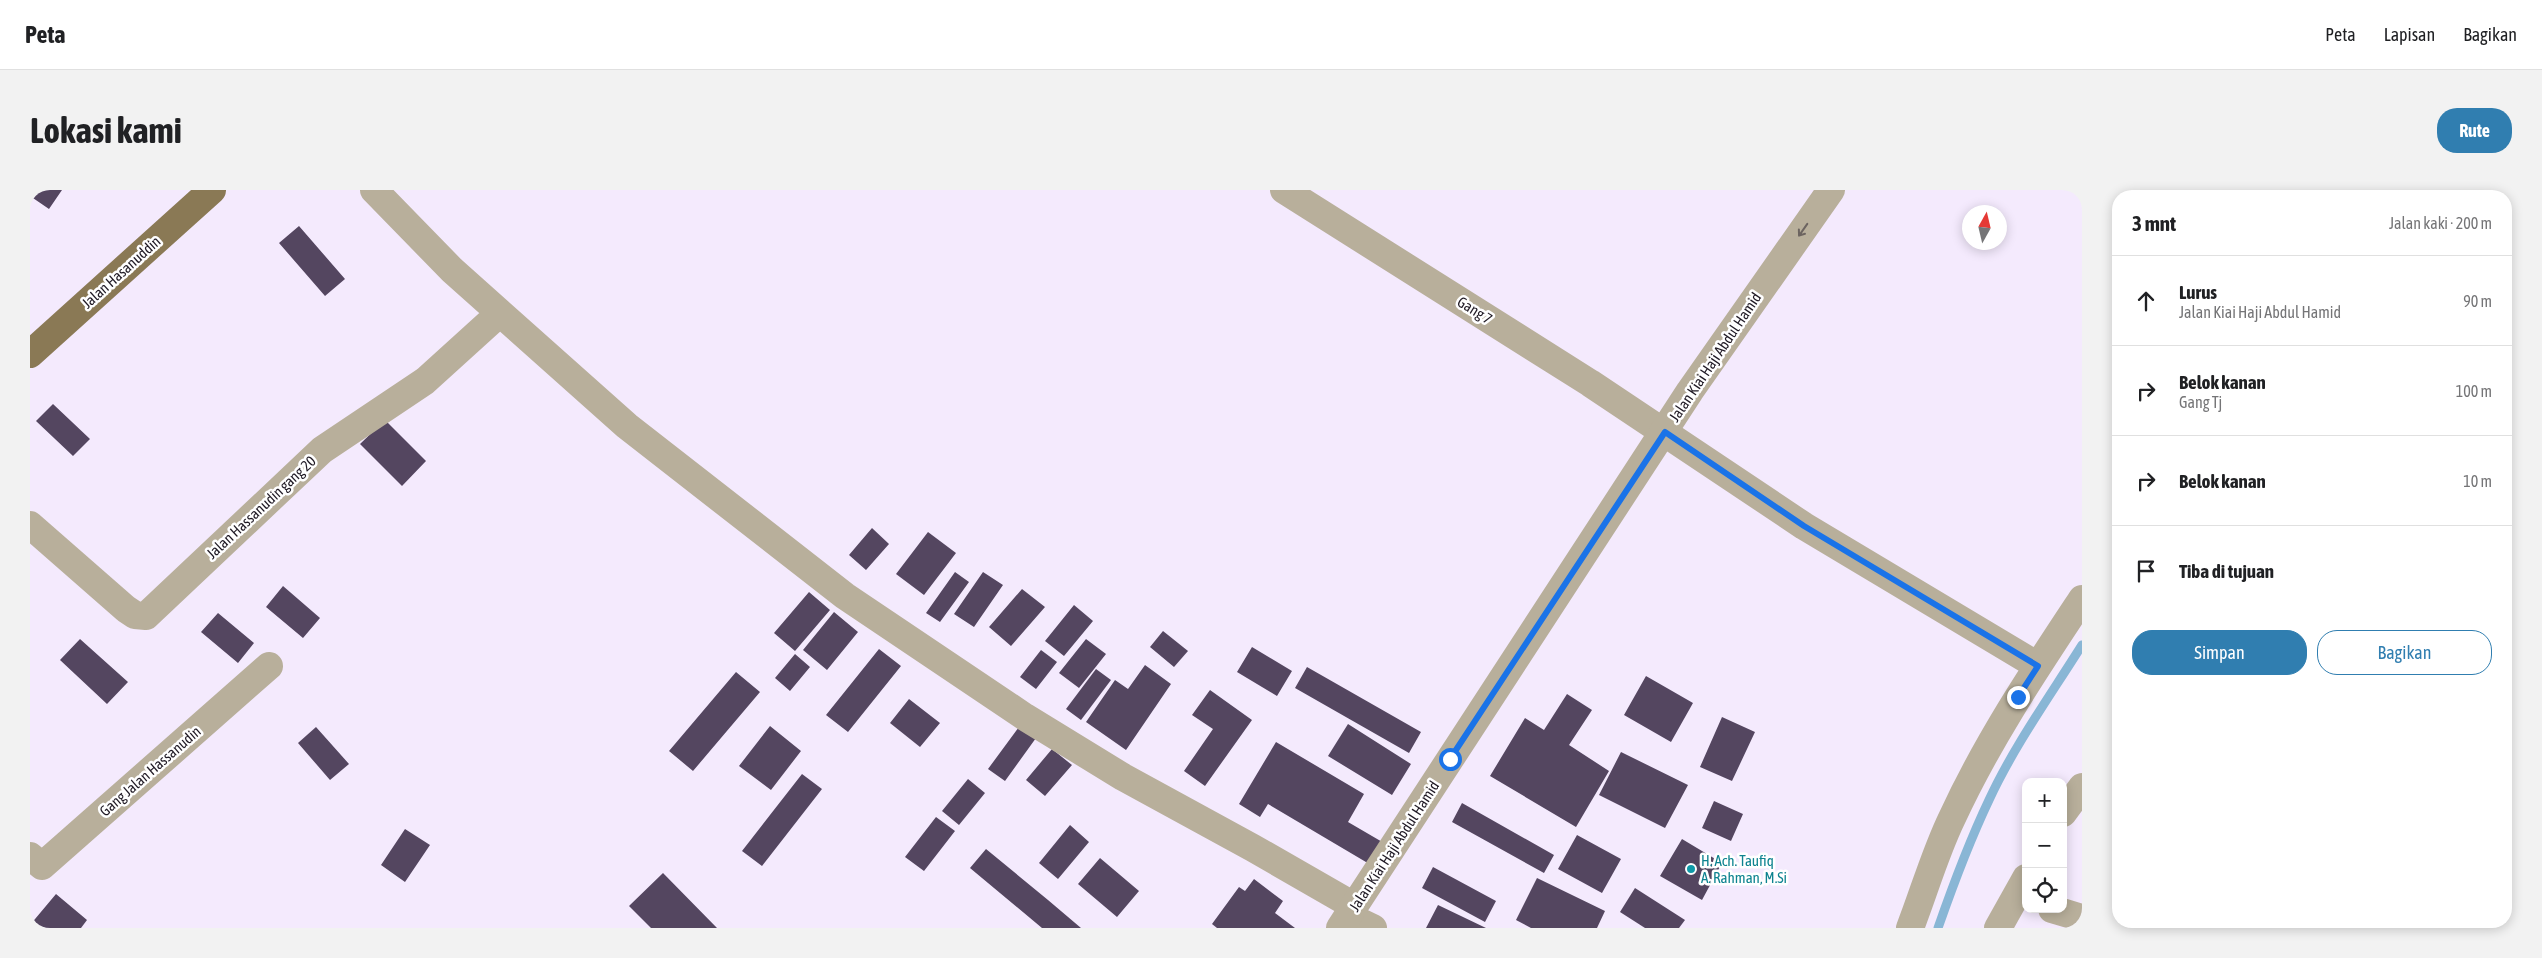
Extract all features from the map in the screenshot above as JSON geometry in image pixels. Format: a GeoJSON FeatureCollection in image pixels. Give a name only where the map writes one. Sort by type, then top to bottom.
{"type":"FeatureCollection","features":[{"type":"Feature","properties":{"kind":"main road","name":"Jalan Hasanuddin"},"geometry":{"type":"LineString","coordinates":[[30,354],[212,190]]}},
{"type":"Feature","properties":{"kind":"street"},"geometry":{"type":"LineString","coordinates":[[374,190],[452,270],[627,426],[845,596],[1025,717],[1123,777],[1253,848],[1347,917],[1373,928]]}},
{"type":"Feature","properties":{"kind":"street","name":"Gang 7"},"geometry":{"type":"LineString","coordinates":[[1284,190],[1665,432],[1804,526],[2038,666]]}},
{"type":"Feature","properties":{"kind":"street","name":"Jalan Kiai Haji Abdul Hamid"},"geometry":{"type":"LineString","coordinates":[[1347,917],[1690,391],[1831,190]]}},
{"type":"Feature","properties":{"kind":"street","name":"Jalan Hassanudin gang 20"},"geometry":{"type":"LineString","coordinates":[[30,525],[126,609],[135,616],[146,616],[322,450],[425,381],[500,313]]}},
{"type":"Feature","properties":{"kind":"street"},"geometry":{"type":"LineString","coordinates":[[1910,928],[1959,803],[2008,712],[2082,599]]}},
{"type":"Feature","properties":{"kind":"street","name":"Gang Jalan Hassanudin"},"geometry":{"type":"LineString","coordinates":[[30,856],[42,866],[269,666]]}},
{"type":"Feature","properties":{"kind":"street"},"geometry":{"type":"LineString","coordinates":[[2067,808],[2082,787]]}},
{"type":"Feature","properties":{"kind":"street"},"geometry":{"type":"LineString","coordinates":[[1998,928],[2022,893]]}},
{"type":"Feature","properties":{"kind":"street"},"geometry":{"type":"LineString","coordinates":[[2065,913],[2082,918]]}},
{"type":"Feature","properties":{"kind":"building"},"geometry":{"type":"Polygon","coordinates":[[[30,190],[62,190],[49,209],[30,196],[30,190]]]}},
{"type":"Feature","properties":{"kind":"building"},"geometry":{"type":"Polygon","coordinates":[[[299,226],[345,279],[325,296],[279,243],[299,226]]]}},
{"type":"Feature","properties":{"kind":"building"},"geometry":{"type":"Polygon","coordinates":[[[53,404],[90,439],[73,456],[36,421],[53,404]]]}},
{"type":"Feature","properties":{"kind":"building"},"geometry":{"type":"Polygon","coordinates":[[[385,420],[426,461],[402,486],[360,444],[385,420]]]}},
{"type":"Feature","properties":{"kind":"building"},"geometry":{"type":"Polygon","coordinates":[[[872,528],[889,544],[866,570],[849,555],[872,528]]]}},
{"type":"Feature","properties":{"kind":"building"},"geometry":{"type":"Polygon","coordinates":[[[928,532],[956,553],[924,595],[896,574],[928,532]]]}},
{"type":"Feature","properties":{"kind":"building"},"geometry":{"type":"Polygon","coordinates":[[[955,572],[969,582],[940,622],[926,613],[955,572]]]}},
{"type":"Feature","properties":{"kind":"building"},"geometry":{"type":"Polygon","coordinates":[[[983,572],[1003,585],[974,627],[954,614],[983,572]]]}},
{"type":"Feature","properties":{"kind":"building"},"geometry":{"type":"Polygon","coordinates":[[[283,586],[320,618],[303,638],[266,607],[283,586]]]}},
{"type":"Feature","properties":{"kind":"building"},"geometry":{"type":"Polygon","coordinates":[[[1022,589],[1045,607],[1011,646],[989,627],[1022,589]]]}},
{"type":"Feature","properties":{"kind":"building"},"geometry":{"type":"Polygon","coordinates":[[[809,592],[830,610],[795,651],[774,633],[809,592]]]}},
{"type":"Feature","properties":{"kind":"building"},"geometry":{"type":"Polygon","coordinates":[[[1074,605],[1093,621],[1064,656],[1045,641],[1074,605]]]}},
{"type":"Feature","properties":{"kind":"building"},"geometry":{"type":"Polygon","coordinates":[[[834,612],[858,632],[827,670],[803,650],[834,612]]]}},
{"type":"Feature","properties":{"kind":"building"},"geometry":{"type":"Polygon","coordinates":[[[218,613],[254,643],[238,663],[201,632],[218,613]]]}},
{"type":"Feature","properties":{"kind":"building"},"geometry":{"type":"Polygon","coordinates":[[[1163,631],[1188,651],[1174,667],[1150,647],[1163,631]]]}},
{"type":"Feature","properties":{"kind":"building"},"geometry":{"type":"Polygon","coordinates":[[[80,639],[128,682],[107,704],[60,660],[80,639]]]}},
{"type":"Feature","properties":{"kind":"building"},"geometry":{"type":"Polygon","coordinates":[[[1086,639],[1106,654],[1079,688],[1059,673],[1086,639]]]}},
{"type":"Feature","properties":{"kind":"building"},"geometry":{"type":"Polygon","coordinates":[[[1252,647],[1292,671],[1277,696],[1237,672],[1252,647]]]}},
{"type":"Feature","properties":{"kind":"building"},"geometry":{"type":"Polygon","coordinates":[[[879,649],[901,666],[848,732],[826,715],[879,649]]]}},
{"type":"Feature","properties":{"kind":"building"},"geometry":{"type":"Polygon","coordinates":[[[1041,650],[1057,662],[1036,689],[1020,677],[1041,650]]]}},
{"type":"Feature","properties":{"kind":"building"},"geometry":{"type":"Polygon","coordinates":[[[795,654],[810,667],[790,691],[775,678],[795,654]]]}},
{"type":"Feature","properties":{"kind":"building"},"geometry":{"type":"Polygon","coordinates":[[[1145,665],[1171,684],[1126,750],[1086,722],[1115,680],[1128,689],[1145,665]]]}},
{"type":"Feature","properties":{"kind":"building"},"geometry":{"type":"Polygon","coordinates":[[[1307,667],[1421,732],[1409,753],[1295,688],[1307,667]]]}},
{"type":"Feature","properties":{"kind":"building"},"geometry":{"type":"Polygon","coordinates":[[[1096,669],[1111,680],[1081,720],[1066,709],[1096,669]]]}},
{"type":"Feature","properties":{"kind":"building"},"geometry":{"type":"Polygon","coordinates":[[[736,672],[760,692],[693,771],[669,751],[736,672]]]}},
{"type":"Feature","properties":{"kind":"building"},"geometry":{"type":"Polygon","coordinates":[[[1646,676],[1693,703],[1671,742],[1624,715],[1646,676]]]}},
{"type":"Feature","properties":{"kind":"building"},"geometry":{"type":"Polygon","coordinates":[[[1210,690],[1252,720],[1205,786],[1184,771],[1213,729],[1192,715],[1210,690]]]}},
{"type":"Feature","properties":{"kind":"building"},"geometry":{"type":"Polygon","coordinates":[[[1567,694],[1592,710],[1569,745],[1609,771],[1576,827],[1490,776],[1525,718],[1544,730],[1567,694]]]}},
{"type":"Feature","properties":{"kind":"building"},"geometry":{"type":"Polygon","coordinates":[[[909,699],[940,723],[920,747],[890,723],[909,699]]]}},
{"type":"Feature","properties":{"kind":"building"},"geometry":{"type":"Polygon","coordinates":[[[1722,717],[1755,732],[1732,781],[1700,767],[1722,717]]]}},
{"type":"Feature","properties":{"kind":"building"},"geometry":{"type":"Polygon","coordinates":[[[1348,724],[1411,764],[1392,795],[1328,756],[1348,724]]]}},
{"type":"Feature","properties":{"kind":"building"},"geometry":{"type":"Polygon","coordinates":[[[770,726],[801,751],[771,790],[739,766],[770,726]]]}},
{"type":"Feature","properties":{"kind":"building"},"geometry":{"type":"Polygon","coordinates":[[[316,727],[349,764],[330,780],[298,743],[316,727]]]}},
{"type":"Feature","properties":{"kind":"building"},"geometry":{"type":"Polygon","coordinates":[[[1019,727],[1036,738],[1005,781],[988,769],[1019,727]]]}},
{"type":"Feature","properties":{"kind":"building"},"geometry":{"type":"Polygon","coordinates":[[[1276,742],[1364,794],[1348,822],[1384,843],[1371,865],[1268,804],[1260,817],[1239,804],[1276,742]]]}},
{"type":"Feature","properties":{"kind":"building"},"geometry":{"type":"Polygon","coordinates":[[[1052,749],[1072,765],[1045,796],[1026,780],[1052,749]]]}},
{"type":"Feature","properties":{"kind":"building"},"geometry":{"type":"Polygon","coordinates":[[[1621,752],[1688,785],[1665,828],[1599,795],[1621,752]]]}},
{"type":"Feature","properties":{"kind":"building"},"geometry":{"type":"Polygon","coordinates":[[[802,774],[822,789],[762,866],[742,851],[802,774]]]}},
{"type":"Feature","properties":{"kind":"building"},"geometry":{"type":"Polygon","coordinates":[[[968,779],[985,793],[959,825],[942,811],[968,779]]]}},
{"type":"Feature","properties":{"kind":"building"},"geometry":{"type":"Polygon","coordinates":[[[1714,801],[1743,814],[1731,841],[1702,828],[1714,801]]]}},
{"type":"Feature","properties":{"kind":"building"},"geometry":{"type":"Polygon","coordinates":[[[1462,803],[1554,855],[1544,873],[1452,822],[1462,803]]]}},
{"type":"Feature","properties":{"kind":"building"},"geometry":{"type":"Polygon","coordinates":[[[936,817],[955,831],[924,871],[905,857],[936,817]]]}},
{"type":"Feature","properties":{"kind":"building"},"geometry":{"type":"Polygon","coordinates":[[[1070,825],[1089,842],[1058,879],[1039,863],[1070,825]]]}},
{"type":"Feature","properties":{"kind":"building"},"geometry":{"type":"Polygon","coordinates":[[[405,829],[430,845],[405,882],[381,865],[405,829]]]}},
{"type":"Feature","properties":{"kind":"building"},"geometry":{"type":"Polygon","coordinates":[[[1577,835],[1621,859],[1602,893],[1558,869],[1577,835]]]}},
{"type":"Feature","properties":{"kind":"building","name":"H. Ach. Taufiq A. Rahman, M.Si"},"geometry":{"type":"Polygon","coordinates":[[[1682,839],[1722,863],[1702,900],[1660,876],[1682,839]]]}},
{"type":"Feature","properties":{"kind":"building"},"geometry":{"type":"Polygon","coordinates":[[[986,849],[1081,928],[1042,928],[970,868],[986,849]]]}},
{"type":"Feature","properties":{"kind":"building"},"geometry":{"type":"Polygon","coordinates":[[[1100,858],[1139,891],[1117,917],[1078,884],[1100,858]]]}},
{"type":"Feature","properties":{"kind":"building"},"geometry":{"type":"Polygon","coordinates":[[[1433,867],[1496,901],[1485,922],[1422,888],[1433,867]]]}},
{"type":"Feature","properties":{"kind":"building"},"geometry":{"type":"Polygon","coordinates":[[[663,873],[717,928],[651,928],[629,906],[663,873]]]}},
{"type":"Feature","properties":{"kind":"building"},"geometry":{"type":"Polygon","coordinates":[[[1537,878],[1605,911],[1597,928],[1531,928],[1516,920],[1537,878]]]}},
{"type":"Feature","properties":{"kind":"building"},"geometry":{"type":"Polygon","coordinates":[[[1254,879],[1283,901],[1275,913],[1295,928],[1217,928],[1212,924],[1239,887],[1245,891],[1254,879]]]}},
{"type":"Feature","properties":{"kind":"building"},"geometry":{"type":"Polygon","coordinates":[[[1635,888],[1685,920],[1679,928],[1645,928],[1620,912],[1635,888]]]}},
{"type":"Feature","properties":{"kind":"building"},"geometry":{"type":"Polygon","coordinates":[[[56,894],[87,920],[81,928],[30,928],[30,925],[56,894]]]}},
{"type":"Feature","properties":{"kind":"building"},"geometry":{"type":"Polygon","coordinates":[[[1438,905],[1486,928],[1426,928],[1438,905]]]}},
{"type":"Feature","properties":{"kind":"waterway"},"geometry":{"type":"LineString","coordinates":[[1938,928],[1968,848],[1999,780],[2021,741],[2082,645]]}},
{"type":"Feature","properties":{"kind":"place","name":"H. Ach. Taufiq A. Rahman, M.Si"},"geometry":{"type":"Point","coordinates":[1691,869]}},
{"type":"Feature","properties":{"kind":"route"},"geometry":{"type":"LineString","coordinates":[[1450,759],[1665,432],[1804,526],[2038,666],[2018,697]]}}]}
